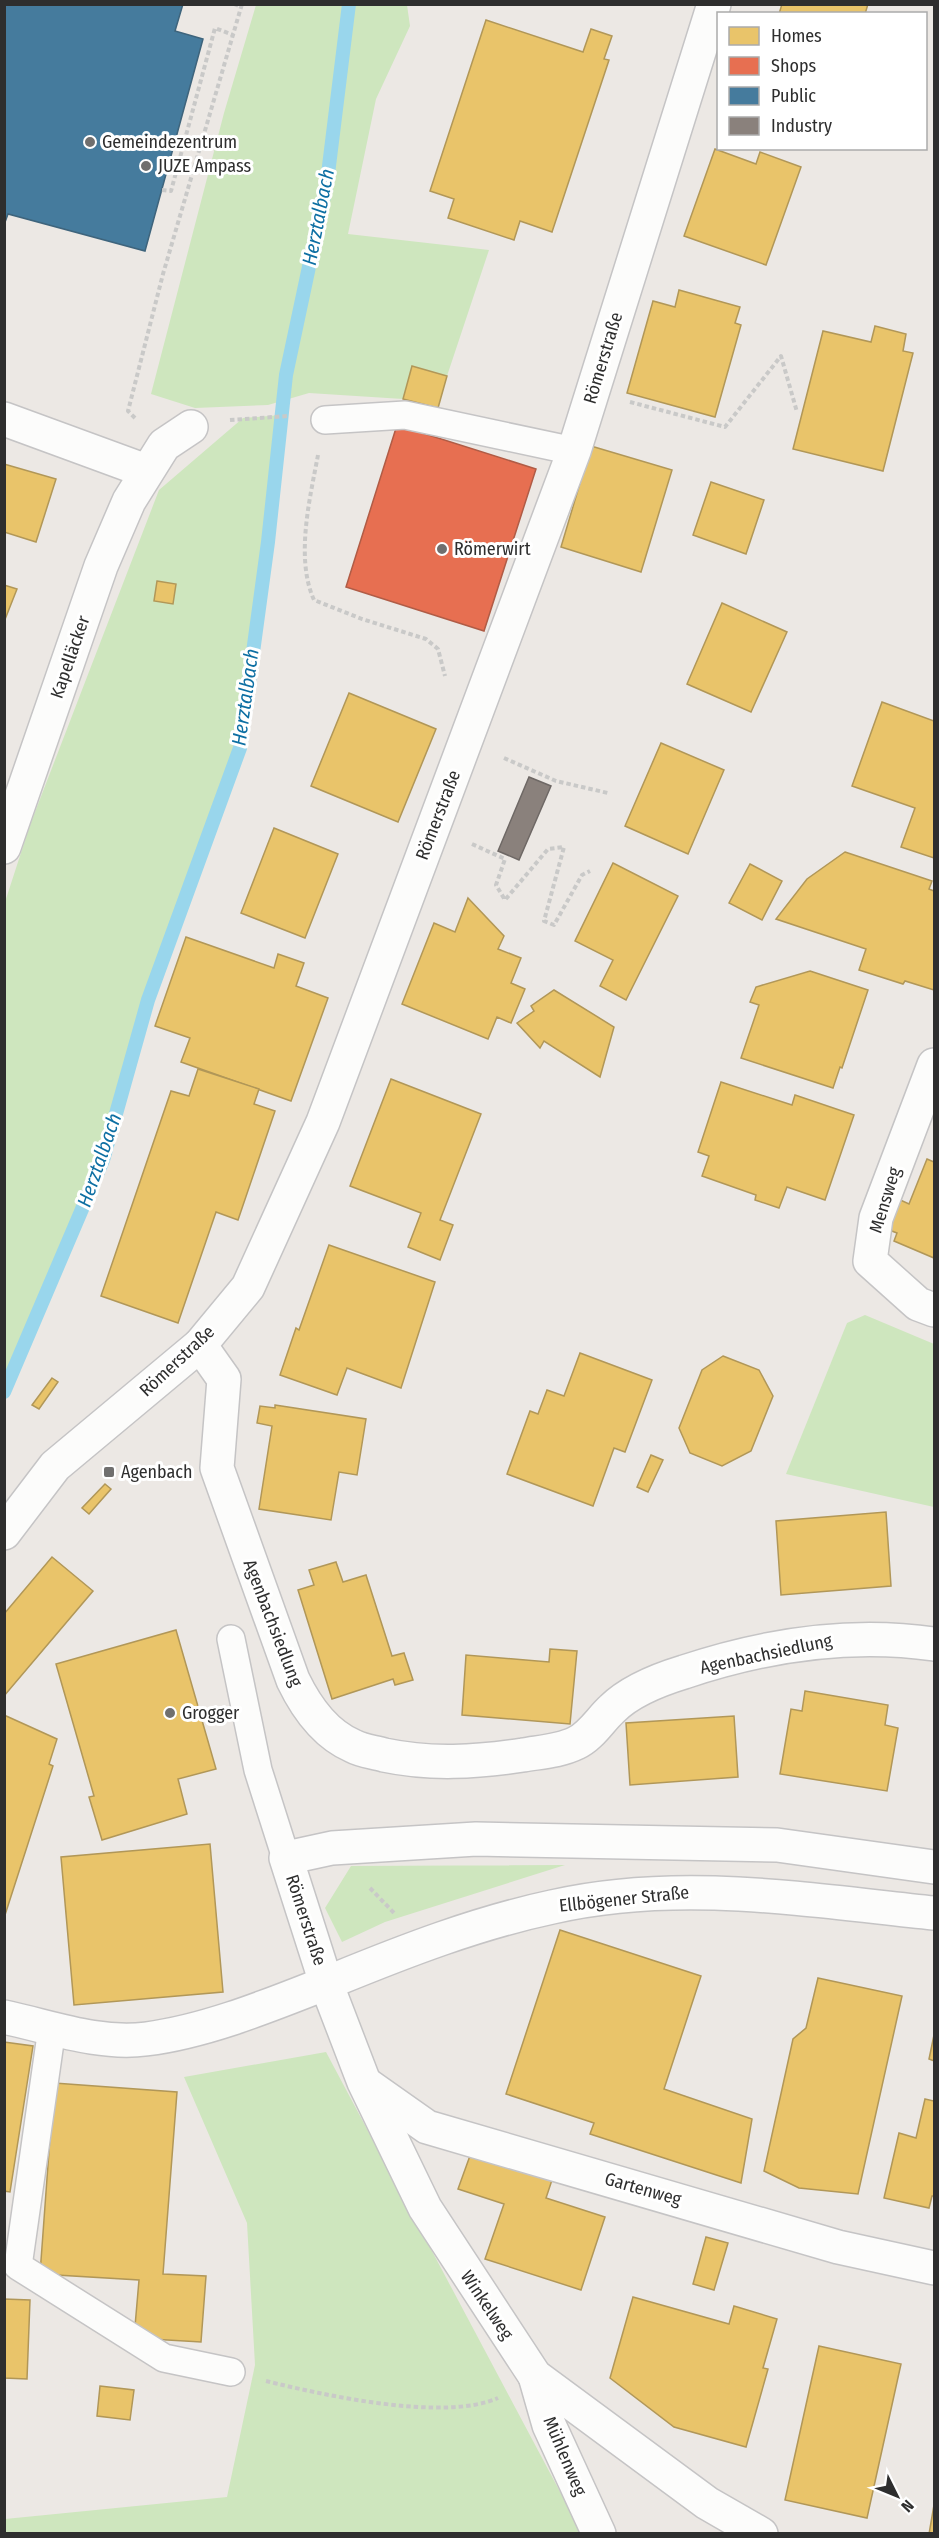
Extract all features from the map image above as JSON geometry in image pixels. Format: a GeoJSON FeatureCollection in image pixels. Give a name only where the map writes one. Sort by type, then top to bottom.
{"type":"FeatureCollection","features":[{"type":"Feature","properties":{"kind":"street","name":"Römerstraße"},"geometry":{"type":"LineString","coordinates":[[4,1533],[55,1466],[200,1345],[248,1287],[323,1122],[574,451],[714,4]]}},
{"type":"Feature","properties":{"kind":"street"},"geometry":{"type":"LineString","coordinates":[[4,419],[155,458]]}},
{"type":"Feature","properties":{"kind":"street","name":"Kapelläcker"},"geometry":{"type":"LineString","coordinates":[[4,847],[101,566],[129,501],[155,458],[191,428]]}},
{"type":"Feature","properties":{"kind":"street","name":"Mensweg"},"geometry":{"type":"LineString","coordinates":[[934,1065],[876,1218],[870,1261],[918,1304],[934,1310]]}},
{"type":"Feature","properties":{"kind":"street","name":"Agenbachsiedlung"},"geometry":{"type":"LineString","coordinates":[[200,1345],[224,1379],[217,1467],[293,1680],[302,1699],[316,1717],[334,1734],[352,1746],[404,1759],[447,1763],[536,1753],[578,1743],[613,1708],[644,1688],[681,1673],[726,1659],[840,1639],[877,1639],[934,1644]]}},
{"type":"Feature","properties":{"kind":"street"},"geometry":{"type":"LineString","coordinates":[[286,1858],[332,1848],[476,1839],[777,1845],[934,1867]]}},
{"type":"Feature","properties":{"kind":"street","name":"Römerstraße"},"geometry":{"type":"LineString","coordinates":[[4,2017],[82,2036],[146,2039],[264,2007],[326,1983],[286,1858]]}},
{"type":"Feature","properties":{"kind":"street","name":"Ellbögener Straße"},"geometry":{"type":"LineString","coordinates":[[326,1983],[408,1950],[484,1925],[554,1906],[596,1899],[685,1892],[731,1892],[934,1913]]}},
{"type":"Feature","properties":{"kind":"street","name":"Winkelweg"},"geometry":{"type":"LineString","coordinates":[[326,1983],[364,2082],[425,2208],[535,2376],[707,2503],[761,2534]]}},
{"type":"Feature","properties":{"kind":"street","name":"Gartenweg"},"geometry":{"type":"LineString","coordinates":[[364,2082],[427,2127],[838,2247],[934,2268]]}},
{"type":"Feature","properties":{"kind":"street","name":"Mühlenweg"},"geometry":{"type":"LineString","coordinates":[[535,2376],[549,2425],[599,2534]]}},
{"type":"Feature","properties":{"kind":"lane"},"geometry":{"type":"LineString","coordinates":[[325,420],[405,415],[574,451]]}},
{"type":"Feature","properties":{"kind":"lane","name":"Römerstraße"},"geometry":{"type":"LineString","coordinates":[[231,1639],[258,1770],[286,1858]]}},
{"type":"Feature","properties":{"kind":"lane"},"geometry":{"type":"LineString","coordinates":[[52,2028],[18,2266],[164,2358],[231,2372]]}},
{"type":"Feature","properties":{"kind":"path"},"geometry":{"type":"LineString","coordinates":[[155,458],[128,411],[162,274],[241,6],[234,4]]}},
{"type":"Feature","properties":{"kind":"path"},"geometry":{"type":"LineString","coordinates":[[162,190],[171,191],[215,28],[233,35]]}},
{"type":"Feature","properties":{"kind":"path"},"geometry":{"type":"LineString","coordinates":[[592,392],[724,427],[781,356],[797,412]]}},
{"type":"Feature","properties":{"kind":"path"},"geometry":{"type":"LineString","coordinates":[[243,418],[281,416],[325,420],[305,523],[309,588],[314,600],[362,619],[426,639],[438,649],[446,683]]}},
{"type":"Feature","properties":{"kind":"path"},"geometry":{"type":"LineString","coordinates":[[466,741],[556,781],[608,793]]}},
{"type":"Feature","properties":{"kind":"path"},"geometry":{"type":"LineString","coordinates":[[432,827],[505,859],[496,885],[505,900],[549,849],[564,847],[544,921],[554,925],[582,875],[590,871]]}},
{"type":"Feature","properties":{"kind":"path"},"geometry":{"type":"LineString","coordinates":[[231,2372],[312,2392],[382,2403],[428,2407],[491,2401],[535,2376]]}},
{"type":"Feature","properties":{"kind":"green space"},"geometry":{"type":"Polygon","coordinates":[[[256,5],[407,5],[410,26],[376,99],[348,234],[489,250],[447,376],[412,367],[403,399],[309,393],[268,405],[195,408],[151,394],[224,113],[256,5]]]}},
{"type":"Feature","properties":{"kind":"green space"},"geometry":{"type":"Polygon","coordinates":[[[281,415],[268,542],[240,748],[148,1000],[103,1160],[5,1392],[5,902],[30,825],[159,490],[243,418],[281,415]]]}},
{"type":"Feature","properties":{"kind":"green space"},"geometry":{"type":"Polygon","coordinates":[[[865,1315],[934,1344],[934,1507],[786,1474],[847,1323],[865,1315]]]}},
{"type":"Feature","properties":{"kind":"green space"},"geometry":{"type":"Polygon","coordinates":[[[565,1865],[385,1922],[342,1942],[325,1908],[351,1866],[565,1865]]]}},
{"type":"Feature","properties":{"kind":"green space"},"geometry":{"type":"Polygon","coordinates":[[[326,2052],[582,2533],[5,2534],[5,2519],[227,2497],[255,2365],[247,2223],[184,2077],[326,2052]]]}},
{"type":"Feature","properties":{"kind":"building: Homes"},"geometry":{"type":"Polygon","coordinates":[[[782,4],[868,4],[866,12],[780,12],[782,4]]]}},
{"type":"Feature","properties":{"kind":"building: Homes"},"geometry":{"type":"Polygon","coordinates":[[[486,20],[583,52],[591,29],[612,36],[604,59],[609,60],[552,232],[520,221],[514,240],[448,218],[454,199],[430,191],[486,20]]]}},
{"type":"Feature","properties":{"kind":"building: Homes"},"geometry":{"type":"Polygon","coordinates":[[[715,149],[756,164],[760,152],[801,167],[766,265],[684,236],[715,149]]]}},
{"type":"Feature","properties":{"kind":"building: Homes"},"geometry":{"type":"Polygon","coordinates":[[[679,290],[740,307],[735,323],[741,325],[715,417],[627,393],[653,301],[675,307],[679,290]]]}},
{"type":"Feature","properties":{"kind":"building: Homes"},"geometry":{"type":"Polygon","coordinates":[[[875,326],[906,334],[903,351],[913,353],[883,471],[793,449],[823,331],[871,342],[875,326]]]}},
{"type":"Feature","properties":{"kind":"building: Homes"},"geometry":{"type":"Polygon","coordinates":[[[412,366],[447,376],[438,408],[403,399],[412,366]]]}},
{"type":"Feature","properties":{"kind":"building: Homes"},"geometry":{"type":"Polygon","coordinates":[[[591,446],[672,470],[641,572],[561,547],[591,446]]]}},
{"type":"Feature","properties":{"kind":"building: Homes"},"geometry":{"type":"Polygon","coordinates":[[[4,464],[56,479],[36,542],[4,532],[4,464]]]}},
{"type":"Feature","properties":{"kind":"building: Homes"},"geometry":{"type":"Polygon","coordinates":[[[711,482],[764,500],[746,554],[693,535],[711,482]]]}},
{"type":"Feature","properties":{"kind":"building: Homes"},"geometry":{"type":"Polygon","coordinates":[[[157,581],[176,584],[173,604],[154,601],[157,581]]]}},
{"type":"Feature","properties":{"kind":"building: Homes"},"geometry":{"type":"Polygon","coordinates":[[[4,585],[17,589],[4,622],[4,585]]]}},
{"type":"Feature","properties":{"kind":"building: Homes"},"geometry":{"type":"Polygon","coordinates":[[[722,603],[787,632],[751,712],[687,684],[722,603]]]}},
{"type":"Feature","properties":{"kind":"building: Homes"},"geometry":{"type":"Polygon","coordinates":[[[349,693],[436,729],[398,822],[311,786],[349,693]]]}},
{"type":"Feature","properties":{"kind":"building: Homes"},"geometry":{"type":"Polygon","coordinates":[[[882,702],[934,721],[934,858],[901,847],[915,808],[852,786],[882,702]]]}},
{"type":"Feature","properties":{"kind":"building: Homes"},"geometry":{"type":"Polygon","coordinates":[[[661,743],[724,770],[688,854],[625,826],[661,743]]]}},
{"type":"Feature","properties":{"kind":"building: Homes"},"geometry":{"type":"Polygon","coordinates":[[[274,828],[338,854],[305,938],[241,913],[274,828]]]}},
{"type":"Feature","properties":{"kind":"building: Homes"},"geometry":{"type":"Polygon","coordinates":[[[845,852],[932,881],[929,889],[934,891],[934,990],[905,981],[903,984],[859,970],[866,949],[776,919],[807,879],[845,852]]]}},
{"type":"Feature","properties":{"kind":"building: Homes"},"geometry":{"type":"Polygon","coordinates":[[[613,863],[678,896],[626,1000],[600,986],[613,960],[575,941],[613,863]]]}},
{"type":"Feature","properties":{"kind":"building: Homes"},"geometry":{"type":"Polygon","coordinates":[[[750,864],[782,881],[762,920],[729,903],[750,864]]]}},
{"type":"Feature","properties":{"kind":"building: Homes"},"geometry":{"type":"Polygon","coordinates":[[[468,898],[504,936],[498,949],[521,958],[511,983],[525,989],[511,1023],[497,1017],[488,1039],[402,1004],[434,923],[455,932],[468,898]]]}},
{"type":"Feature","properties":{"kind":"building: Homes"},"geometry":{"type":"Polygon","coordinates":[[[186,937],[274,968],[278,954],[304,963],[296,986],[328,998],[291,1101],[181,1062],[190,1038],[155,1026],[186,937]]]}},
{"type":"Feature","properties":{"kind":"building: Homes"},"geometry":{"type":"Polygon","coordinates":[[[810,971],[868,990],[833,1088],[741,1058],[759,1005],[750,1002],[756,987],[810,971]]]}},
{"type":"Feature","properties":{"kind":"building: Homes"},"geometry":{"type":"Polygon","coordinates":[[[554,990],[614,1027],[600,1077],[544,1041],[540,1048],[517,1023],[534,1011],[531,1006],[554,990]]]}},
{"type":"Feature","properties":{"kind":"building: Homes"},"geometry":{"type":"Polygon","coordinates":[[[198,1069],[259,1089],[254,1104],[275,1111],[238,1220],[216,1212],[178,1323],[101,1296],[171,1091],[189,1096],[198,1069]]]}},
{"type":"Feature","properties":{"kind":"building: Homes"},"geometry":{"type":"Polygon","coordinates":[[[391,1079],[481,1114],[440,1220],[453,1225],[440,1260],[408,1247],[421,1213],[350,1186],[391,1079]]]}},
{"type":"Feature","properties":{"kind":"building: Homes"},"geometry":{"type":"Polygon","coordinates":[[[721,1082],[792,1105],[795,1095],[854,1115],[825,1200],[787,1187],[779,1208],[755,1200],[756,1195],[702,1176],[709,1156],[698,1152],[721,1082]]]}},
{"type":"Feature","properties":{"kind":"building: Homes"},"geometry":{"type":"Polygon","coordinates":[[[927,1159],[934,1162],[934,1258],[894,1241],[897,1233],[884,1228],[896,1198],[909,1204],[927,1159]]]}},
{"type":"Feature","properties":{"kind":"building: Homes"},"geometry":{"type":"Polygon","coordinates":[[[329,1245],[435,1282],[401,1388],[347,1368],[337,1395],[280,1375],[296,1328],[299,1330],[329,1245]]]}},
{"type":"Feature","properties":{"kind":"building: Homes"},"geometry":{"type":"Polygon","coordinates":[[[580,1353],[652,1380],[625,1452],[614,1448],[593,1506],[507,1474],[530,1411],[538,1414],[547,1390],[564,1396],[580,1353]]]}},
{"type":"Feature","properties":{"kind":"building: Homes"},"geometry":{"type":"Polygon","coordinates":[[[723,1356],[759,1370],[773,1396],[751,1451],[722,1466],[690,1453],[679,1428],[702,1370],[723,1356]]]}},
{"type":"Feature","properties":{"kind":"building: Homes"},"geometry":{"type":"Polygon","coordinates":[[[52,1378],[58,1382],[39,1409],[32,1405],[52,1378]]]}},
{"type":"Feature","properties":{"kind":"building: Homes"},"geometry":{"type":"Polygon","coordinates":[[[275,1405],[366,1419],[357,1475],[339,1472],[331,1520],[259,1509],[272,1426],[257,1423],[260,1406],[275,1408],[275,1405]]]}},
{"type":"Feature","properties":{"kind":"building: Homes"},"geometry":{"type":"Polygon","coordinates":[[[651,1455],[663,1460],[648,1492],[637,1487],[651,1455]]]}},
{"type":"Feature","properties":{"kind":"building: Homes"},"geometry":{"type":"Polygon","coordinates":[[[105,1484],[111,1489],[89,1514],[82,1508],[105,1484]]]}},
{"type":"Feature","properties":{"kind":"building: Homes"},"geometry":{"type":"Polygon","coordinates":[[[886,1512],[891,1586],[781,1595],[776,1521],[886,1512]]]}},
{"type":"Feature","properties":{"kind":"building: Homes"},"geometry":{"type":"Polygon","coordinates":[[[52,1557],[93,1591],[4,1696],[4,1614],[52,1557]]]}},
{"type":"Feature","properties":{"kind":"building: Homes"},"geometry":{"type":"Polygon","coordinates":[[[336,1562],[343,1582],[366,1575],[392,1656],[404,1653],[413,1680],[395,1685],[393,1679],[332,1699],[298,1590],[314,1585],[309,1570],[336,1562]]]}},
{"type":"Feature","properties":{"kind":"building: Homes"},"geometry":{"type":"Polygon","coordinates":[[[176,1630],[216,1769],[178,1779],[187,1814],[102,1840],[89,1797],[94,1796],[56,1664],[176,1630]]]}},
{"type":"Feature","properties":{"kind":"building: Homes"},"geometry":{"type":"Polygon","coordinates":[[[550,1649],[577,1651],[570,1724],[462,1715],[466,1655],[549,1662],[550,1649]]]}},
{"type":"Feature","properties":{"kind":"building: Homes"},"geometry":{"type":"Polygon","coordinates":[[[805,1691],[888,1705],[885,1725],[898,1728],[887,1791],[780,1774],[791,1709],[802,1711],[805,1691]]]}},
{"type":"Feature","properties":{"kind":"building: Homes"},"geometry":{"type":"Polygon","coordinates":[[[4,1715],[57,1739],[49,1764],[53,1766],[5,1915],[4,1715]]]}},
{"type":"Feature","properties":{"kind":"building: Homes"},"geometry":{"type":"Polygon","coordinates":[[[734,1716],[738,1777],[630,1785],[626,1723],[734,1716]]]}},
{"type":"Feature","properties":{"kind":"building: Homes"},"geometry":{"type":"Polygon","coordinates":[[[210,1844],[223,1992],[74,2005],[61,1857],[210,1844]]]}},
{"type":"Feature","properties":{"kind":"building: Homes"},"geometry":{"type":"Polygon","coordinates":[[[560,1930],[701,1976],[664,2089],[752,2119],[741,2183],[590,2134],[594,2123],[506,2094],[560,1930]]]}},
{"type":"Feature","properties":{"kind":"building: Homes"},"geometry":{"type":"Polygon","coordinates":[[[818,1978],[902,1996],[858,2194],[799,2188],[764,2171],[793,2039],[806,2028],[818,1978]]]}},
{"type":"Feature","properties":{"kind":"building: Homes"},"geometry":{"type":"Polygon","coordinates":[[[934,2035],[934,2061],[929,2059],[934,2035]]]}},
{"type":"Feature","properties":{"kind":"building: Homes"},"geometry":{"type":"Polygon","coordinates":[[[4,2042],[33,2046],[10,2192],[4,2191],[4,2042]]]}},
{"type":"Feature","properties":{"kind":"building: Homes"},"geometry":{"type":"Polygon","coordinates":[[[54,2083],[177,2092],[163,2274],[206,2276],[201,2342],[134,2338],[139,2280],[40,2274],[54,2083]]]}},
{"type":"Feature","properties":{"kind":"building: Homes"},"geometry":{"type":"Polygon","coordinates":[[[925,2099],[934,2101],[934,2196],[932,2196],[929,2208],[884,2198],[899,2133],[916,2138],[925,2099]]]}},
{"type":"Feature","properties":{"kind":"building: Homes"},"geometry":{"type":"Polygon","coordinates":[[[471,2153],[552,2180],[546,2198],[605,2217],[581,2290],[485,2259],[504,2204],[458,2189],[471,2153]]]}},
{"type":"Feature","properties":{"kind":"building: Homes"},"geometry":{"type":"Polygon","coordinates":[[[706,2237],[728,2243],[714,2290],[693,2284],[706,2237]]]}},
{"type":"Feature","properties":{"kind":"building: Homes"},"geometry":{"type":"Polygon","coordinates":[[[633,2297],[729,2324],[734,2306],[777,2319],[763,2368],[768,2369],[746,2447],[674,2427],[610,2378],[633,2297]]]}},
{"type":"Feature","properties":{"kind":"building: Homes"},"geometry":{"type":"Polygon","coordinates":[[[4,2299],[30,2300],[27,2379],[4,2378],[4,2299]]]}},
{"type":"Feature","properties":{"kind":"building: Homes"},"geometry":{"type":"Polygon","coordinates":[[[819,2346],[901,2364],[867,2518],[785,2500],[819,2346]]]}},
{"type":"Feature","properties":{"kind":"building: Homes"},"geometry":{"type":"Polygon","coordinates":[[[100,2386],[134,2390],[130,2420],[97,2416],[100,2386]]]}},
{"type":"Feature","properties":{"kind":"building: Homes"},"geometry":{"type":"Polygon","coordinates":[[[934,2505],[934,2534],[929,2534],[934,2505]]]}},
{"type":"Feature","properties":{"kind":"building: Shops"},"geometry":{"type":"Polygon","coordinates":[[[397,425],[536,469],[484,631],[346,587],[397,425]]]}},
{"type":"Feature","properties":{"kind":"building: Public","name":"Gemeindezentrum"},"geometry":{"type":"Polygon","coordinates":[[[4,4],[183,4],[175,31],[203,39],[145,251],[8,214],[4,225],[4,4]]]}},
{"type":"Feature","properties":{"kind":"building: Industry"},"geometry":{"type":"Polygon","coordinates":[[[529,777],[551,786],[519,860],[498,851],[529,777]]]}},
{"type":"Feature","properties":{"kind":"waterway","name":"Herztalbach"},"geometry":{"type":"LineString","coordinates":[[4,1392],[103,1160],[148,1000],[240,748],[268,542],[286,375],[327,182],[349,4]]}},
{"type":"Feature","properties":{"kind":"place","name":"Gemeindezentrum"},"geometry":{"type":"Point","coordinates":[90,142]}},
{"type":"Feature","properties":{"kind":"place","name":"JUZE Ampass"},"geometry":{"type":"Point","coordinates":[146,166]}},
{"type":"Feature","properties":{"kind":"place","name":"Römerwirt"},"geometry":{"type":"Point","coordinates":[442,549]}},
{"type":"Feature","properties":{"kind":"place","name":"Agenbach"},"geometry":{"type":"Point","coordinates":[109,1472]}},
{"type":"Feature","properties":{"kind":"place","name":"Grogger"},"geometry":{"type":"Point","coordinates":[170,1713]}}]}
